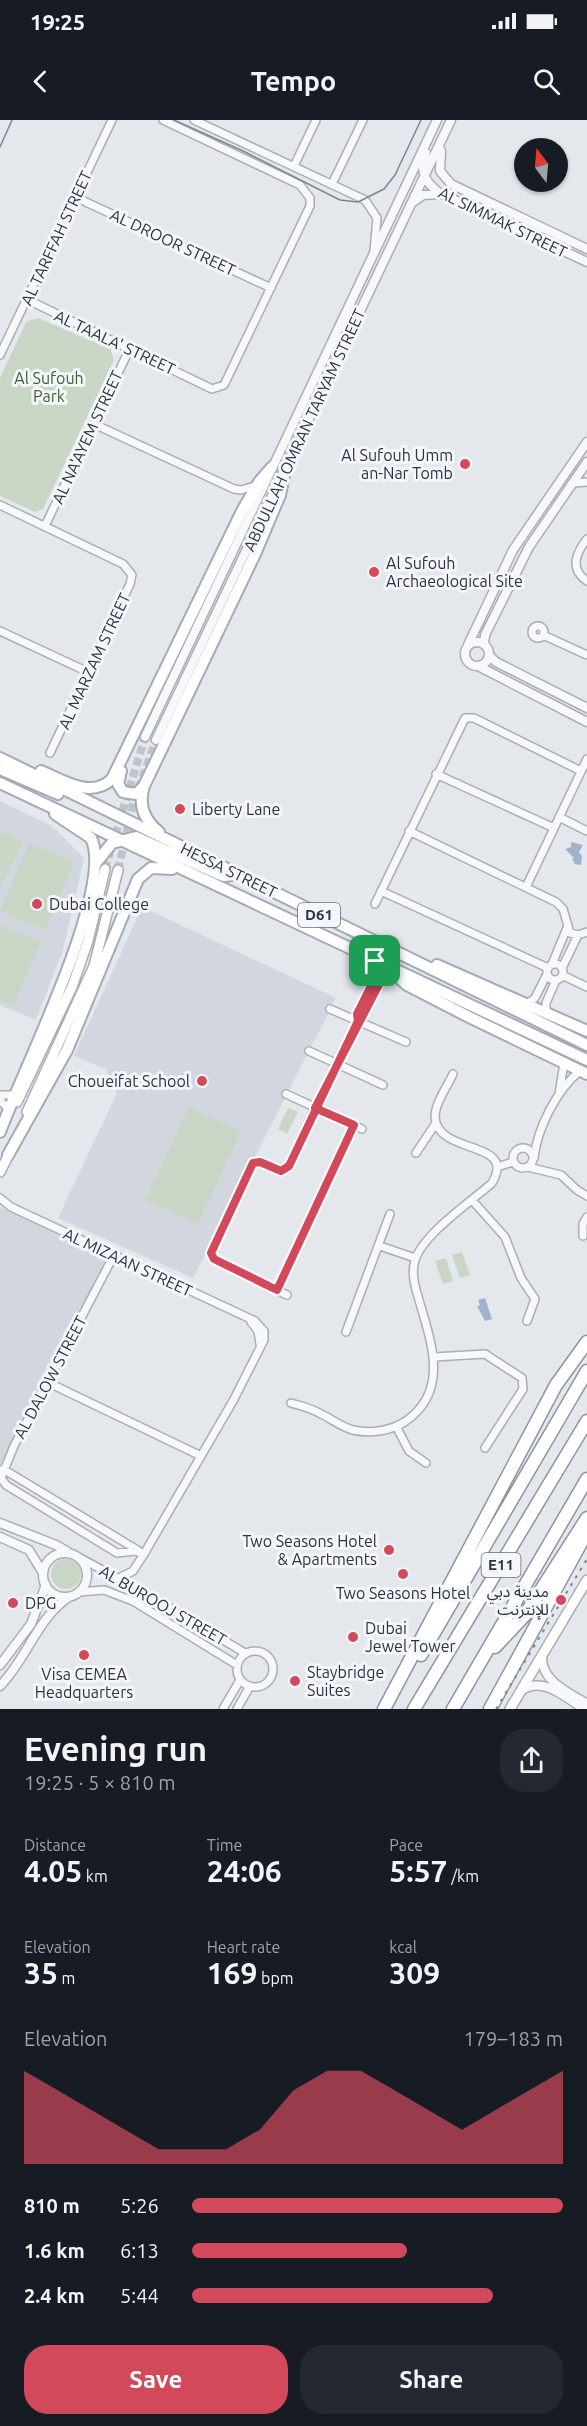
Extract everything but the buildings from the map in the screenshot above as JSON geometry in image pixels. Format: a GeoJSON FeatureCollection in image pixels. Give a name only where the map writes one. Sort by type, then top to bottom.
{"type":"FeatureCollection","features":[{"type":"Feature","properties":{"kind":"highway"},"geometry":{"type":"LineString","coordinates":[[384,1709],[556,1385],[587,1342]]}},
{"type":"Feature","properties":{"kind":"highway"},"geometry":{"type":"LineString","coordinates":[[394,1692],[423,1652],[488,1544],[587,1371]]}},
{"type":"Feature","properties":{"kind":"highway","name":"E11"},"geometry":{"type":"LineString","coordinates":[[414,1709],[587,1421]]}},
{"type":"Feature","properties":{"kind":"highway","name":"E11"},"geometry":{"type":"LineString","coordinates":[[453,1709],[587,1479]]}},
{"type":"Feature","properties":{"kind":"highway"},"geometry":{"type":"LineString","coordinates":[[553,1538],[570,1520],[587,1494]]}},
{"type":"Feature","properties":{"kind":"highway"},"geometry":{"type":"LineString","coordinates":[[487,1654],[525,1615],[587,1518]]}},
{"type":"Feature","properties":{"kind":"highway"},"geometry":{"type":"LineString","coordinates":[[490,1709],[587,1532]]}},
{"type":"Feature","properties":{"kind":"main road"},"geometry":{"type":"LineString","coordinates":[[1,762],[28,766],[88,789],[106,785],[112,779],[243,509],[259,482],[272,467]]}},
{"type":"Feature","properties":{"kind":"main road"},"geometry":{"type":"LineString","coordinates":[[126,753],[118,780],[120,789],[131,795],[140,792],[144,786],[255,554],[280,495],[285,470]]}},
{"type":"Feature","properties":{"kind":"main road","name":"HESSA STREET"},"geometry":{"type":"LineString","coordinates":[[1,762],[81,804],[101,808],[174,842],[587,1045]]}},
{"type":"Feature","properties":{"kind":"main road","name":"HESSA STREET"},"geometry":{"type":"LineString","coordinates":[[0,783],[587,1060]]}},
{"type":"Feature","properties":{"kind":"main road"},"geometry":{"type":"LineString","coordinates":[[144,786],[141,803],[145,816],[154,828],[174,842]]}},
{"type":"Feature","properties":{"kind":"main road"},"geometry":{"type":"LineString","coordinates":[[0,1135],[72,987],[88,941],[100,867],[94,844],[90,838],[57,816],[50,806]]}},
{"type":"Feature","properties":{"kind":"main road"},"geometry":{"type":"LineString","coordinates":[[0,1135],[8,1109],[68,971],[105,848],[120,839],[136,837],[224,876],[240,874]]}},
{"type":"Feature","properties":{"kind":"main road"},"geometry":{"type":"LineString","coordinates":[[8,1155],[67,1050],[138,879],[144,872],[160,867],[189,873]]}},
{"type":"Feature","properties":{"kind":"main road"},"geometry":{"type":"LineString","coordinates":[[0,1172],[94,966],[118,870]]}},
{"type":"Feature","properties":{"kind":"main road"},"geometry":{"type":"LineString","coordinates":[[400,954],[414,955],[587,1031]]}},
{"type":"Feature","properties":{"kind":"main road"},"geometry":{"type":"LineString","coordinates":[[390,968],[407,985],[584,1073]]}},
{"type":"Feature","properties":{"kind":"main road"},"geometry":{"type":"LineString","coordinates":[[510,1709],[542,1659],[587,1580]]}},
{"type":"Feature","properties":{"kind":"street","name":"AL TARFFAH STREET"},"geometry":{"type":"LineString","coordinates":[[0,355],[112,120]]}},
{"type":"Feature","properties":{"kind":"street","name":"AL TAALA' STREET"},"geometry":{"type":"LineString","coordinates":[[26,300],[212,389],[221,388],[310,206],[310,198],[304,187],[163,120]]}},
{"type":"Feature","properties":{"kind":"street"},"geometry":{"type":"LineString","coordinates":[[194,120],[365,200],[374,211],[377,225],[374,251]]}},
{"type":"Feature","properties":{"kind":"street"},"geometry":{"type":"LineString","coordinates":[[294,166],[316,120]]}},
{"type":"Feature","properties":{"kind":"street"},"geometry":{"type":"LineString","coordinates":[[332,184],[363,120]]}},
{"type":"Feature","properties":{"kind":"street","name":"ABDULLAH OMRAN TARYAM STREET"},"geometry":{"type":"LineString","coordinates":[[156,740],[451,120]]}},
{"type":"Feature","properties":{"kind":"street"},"geometry":{"type":"LineString","coordinates":[[425,176],[422,163],[434,135],[436,122]]}},
{"type":"Feature","properties":{"kind":"street","name":"ABDULLAH OMRAN TARYAM STREET"},"geometry":{"type":"LineString","coordinates":[[145,736],[436,122]]}},
{"type":"Feature","properties":{"kind":"street","name":"AL SIMMAK STREET"},"geometry":{"type":"LineString","coordinates":[[440,143],[440,171],[451,184],[587,249]]}},
{"type":"Feature","properties":{"kind":"street","name":"AL SIMMAK STREET"},"geometry":{"type":"LineString","coordinates":[[425,176],[432,187],[444,195],[587,262]]}},
{"type":"Feature","properties":{"kind":"street"},"geometry":{"type":"LineString","coordinates":[[411,204],[423,195],[444,195]]}},
{"type":"Feature","properties":{"kind":"street","name":"AL DROOR STREET"},"geometry":{"type":"LineString","coordinates":[[75,196],[271,288]]}},
{"type":"Feature","properties":{"kind":"street","name":"AL NA'AYEM STREET"},"geometry":{"type":"LineString","coordinates":[[45,526],[130,348]]}},
{"type":"Feature","properties":{"kind":"street"},"geometry":{"type":"LineString","coordinates":[[94,424],[234,489],[248,489],[259,482]]}},
{"type":"Feature","properties":{"kind":"street"},"geometry":{"type":"LineString","coordinates":[[587,442],[531,520],[513,550],[465,653],[467,661],[587,722]]}},
{"type":"Feature","properties":{"kind":"street"},"geometry":{"type":"LineString","coordinates":[[587,462],[529,547],[485,635],[484,644],[489,655],[496,662],[587,708]]}},
{"type":"Feature","properties":{"kind":"street"},"geometry":{"type":"LineString","coordinates":[[572,483],[587,483]]}},
{"type":"Feature","properties":{"kind":"street"},"geometry":{"type":"LineString","coordinates":[[234,489],[243,509]]}},
{"type":"Feature","properties":{"kind":"street","name":"AL MARZAM STREET"},"geometry":{"type":"LineString","coordinates":[[0,505],[123,564],[132,574],[130,584],[50,753]]}},
{"type":"Feature","properties":{"kind":"street"},"geometry":{"type":"LineString","coordinates":[[587,539],[578,551],[575,561],[580,575],[587,581]]}},
{"type":"Feature","properties":{"kind":"street"},"geometry":{"type":"LineString","coordinates":[[0,631],[88,672]]}},
{"type":"Feature","properties":{"kind":"street"},"geometry":{"type":"LineString","coordinates":[[543,635],[587,655]]}},
{"type":"Feature","properties":{"kind":"street"},"geometry":{"type":"LineString","coordinates":[[468,645],[476,642],[484,644]]}},
{"type":"Feature","properties":{"kind":"street"},"geometry":{"type":"LineString","coordinates":[[478,666],[485,663],[489,655]]}},
{"type":"Feature","properties":{"kind":"street"},"geometry":{"type":"LineString","coordinates":[[562,710],[568,699]]}},
{"type":"Feature","properties":{"kind":"street"},"geometry":{"type":"LineString","coordinates":[[375,904],[460,723],[468,717],[581,771]]}},
{"type":"Feature","properties":{"kind":"street"},"geometry":{"type":"LineString","coordinates":[[526,887],[587,759]]}},
{"type":"Feature","properties":{"kind":"street"},"geometry":{"type":"LineString","coordinates":[[436,774],[554,828]]}},
{"type":"Feature","properties":{"kind":"street"},"geometry":{"type":"LineString","coordinates":[[559,817],[587,831]]}},
{"type":"Feature","properties":{"kind":"street"},"geometry":{"type":"LineString","coordinates":[[409,831],[561,906],[570,933],[579,935],[587,932]]}},
{"type":"Feature","properties":{"kind":"street"},"geometry":{"type":"LineString","coordinates":[[381,891],[587,987]]}},
{"type":"Feature","properties":{"kind":"street"},"geometry":{"type":"LineString","coordinates":[[527,1004],[535,998],[567,928]]}},
{"type":"Feature","properties":{"kind":"street"},"geometry":{"type":"LineString","coordinates":[[546,1012],[546,1003],[579,935]]}},
{"type":"Feature","properties":{"kind":"street"},"geometry":{"type":"LineString","coordinates":[[375,961],[375,987]]}},
{"type":"Feature","properties":{"kind":"street"},"geometry":{"type":"LineString","coordinates":[[549,969],[559,965],[560,974]]}},
{"type":"Feature","properties":{"kind":"street"},"geometry":{"type":"LineString","coordinates":[[287,1295],[214,1259],[211,1253],[253,1163],[260,1162],[281,1171],[288,1168],[358,1021],[364,1017],[375,987],[390,968]]}},
{"type":"Feature","properties":{"kind":"street"},"geometry":{"type":"LineString","coordinates":[[330,1009],[405,1042]]}},
{"type":"Feature","properties":{"kind":"street"},"geometry":{"type":"LineString","coordinates":[[309,1052],[383,1085]]}},
{"type":"Feature","properties":{"kind":"street"},"geometry":{"type":"LineString","coordinates":[[528,1167],[559,1094],[564,1064]]}},
{"type":"Feature","properties":{"kind":"street"},"geometry":{"type":"LineString","coordinates":[[559,1094],[584,1073]]}},
{"type":"Feature","properties":{"kind":"street"},"geometry":{"type":"LineString","coordinates":[[416,1153],[436,1123],[437,1107],[453,1074]]}},
{"type":"Feature","properties":{"kind":"street"},"geometry":{"type":"LineString","coordinates":[[286,1094],[362,1129]]}},
{"type":"Feature","properties":{"kind":"street"},"geometry":{"type":"LineString","coordinates":[[0,1095],[14,1095]]}},
{"type":"Feature","properties":{"kind":"street"},"geometry":{"type":"LineString","coordinates":[[0,1100],[8,1109]]}},
{"type":"Feature","properties":{"kind":"street"},"geometry":{"type":"LineString","coordinates":[[436,1123],[448,1140],[488,1153],[497,1167]]}},
{"type":"Feature","properties":{"kind":"street"},"geometry":{"type":"LineString","coordinates":[[277,1290],[354,1125]]}},
{"type":"Feature","properties":{"kind":"street"},"geometry":{"type":"LineString","coordinates":[[513,1162],[515,1150],[538,1139]]}},
{"type":"Feature","properties":{"kind":"street"},"geometry":{"type":"LineString","coordinates":[[524,1147],[532,1153],[539,1170]]}},
{"type":"Feature","properties":{"kind":"street"},"geometry":{"type":"LineString","coordinates":[[497,1167],[513,1162]]}},
{"type":"Feature","properties":{"kind":"street"},"geometry":{"type":"LineString","coordinates":[[513,1162],[521,1168],[528,1167],[561,1175],[587,1196]]}},
{"type":"Feature","properties":{"kind":"street"},"geometry":{"type":"LineString","coordinates":[[291,1403],[318,1412],[354,1430],[375,1432],[396,1426],[414,1415],[427,1398],[434,1378],[434,1357],[414,1281],[416,1258],[428,1239],[492,1183],[497,1167]]}},
{"type":"Feature","properties":{"kind":"street","name":"AL MIZAAN STREET"},"geometry":{"type":"LineString","coordinates":[[0,1198],[11,1207],[259,1323],[264,1331],[264,1340],[201,1456],[142,1553],[137,1566],[119,1578]]}},
{"type":"Feature","properties":{"kind":"street"},"geometry":{"type":"LineString","coordinates":[[472,1200],[504,1238],[521,1278],[535,1299],[527,1321]]}},
{"type":"Feature","properties":{"kind":"street","name":"AL MIZAAN STREET"},"geometry":{"type":"LineString","coordinates":[[0,1205],[11,1207]]}},
{"type":"Feature","properties":{"kind":"street"},"geometry":{"type":"LineString","coordinates":[[346,1332],[380,1246],[390,1214]]}},
{"type":"Feature","properties":{"kind":"street"},"geometry":{"type":"LineString","coordinates":[[583,1236],[583,1224],[587,1217]]}},
{"type":"Feature","properties":{"kind":"street"},"geometry":{"type":"LineString","coordinates":[[380,1246],[416,1258]]}},
{"type":"Feature","properties":{"kind":"street","name":"AL DALOW STREET"},"geometry":{"type":"LineString","coordinates":[[3,1469],[114,1255]]}},
{"type":"Feature","properties":{"kind":"street"},"geometry":{"type":"LineString","coordinates":[[434,1357],[485,1354],[522,1378],[523,1389],[485,1448]]}},
{"type":"Feature","properties":{"kind":"street"},"geometry":{"type":"LineString","coordinates":[[47,1382],[201,1456]]}},
{"type":"Feature","properties":{"kind":"street"},"geometry":{"type":"LineString","coordinates":[[396,1426],[405,1445],[426,1463]]}},
{"type":"Feature","properties":{"kind":"street"},"geometry":{"type":"LineString","coordinates":[[3,1469],[142,1553],[117,1553],[6,1485],[1,1478],[3,1469]]}},
{"type":"Feature","properties":{"kind":"street"},"geometry":{"type":"LineString","coordinates":[[0,1523],[56,1545],[80,1558],[87,1572],[87,1580],[75,1594],[51,1613],[16,1667],[0,1686]]}},
{"type":"Feature","properties":{"kind":"street"},"geometry":{"type":"LineString","coordinates":[[0,1536],[29,1550],[43,1573],[46,1586],[35,1616],[0,1665]]}},
{"type":"Feature","properties":{"kind":"street"},"geometry":{"type":"LineString","coordinates":[[43,1573],[49,1560],[62,1553],[69,1553]]}},
{"type":"Feature","properties":{"kind":"street","name":"AL BUROOJ STREET"},"geometry":{"type":"LineString","coordinates":[[80,1558],[119,1578],[245,1653]]}},
{"type":"Feature","properties":{"kind":"street"},"geometry":{"type":"LineString","coordinates":[[137,1566],[138,1589]]}},
{"type":"Feature","properties":{"kind":"street"},"geometry":{"type":"LineString","coordinates":[[46,1586],[57,1595],[75,1594]]}},
{"type":"Feature","properties":{"kind":"street","name":"AL BUROOJ STREET"},"geometry":{"type":"LineString","coordinates":[[75,1594],[104,1590],[133,1601],[237,1665]]}},
{"type":"Feature","properties":{"kind":"street"},"geometry":{"type":"LineString","coordinates":[[223,1709],[240,1680],[237,1665],[245,1653],[253,1651],[264,1653],[273,1667],[272,1674],[265,1683],[250,1686],[240,1680]]}},
{"type":"Feature","properties":{"kind":"street"},"geometry":{"type":"LineString","coordinates":[[542,1659],[543,1670],[549,1679],[587,1704]]}},
{"type":"Feature","properties":{"kind":"street"},"geometry":{"type":"LineString","coordinates":[[522,1690],[532,1685],[544,1685],[584,1709]]}},
{"type":"Feature","properties":{"kind":"street"},"geometry":{"type":"LineString","coordinates":[[237,1709],[250,1686]]}},
{"type":"Feature","properties":{"kind":"shaded area","name":"Dubai College"},"geometry":{"type":"Polygon","coordinates":[[[0,801],[52,826],[84,858],[63,950],[36,1020],[0,1005],[0,801]]]}},
{"type":"Feature","properties":{"kind":"shaded area","name":"Choueifat School"},"geometry":{"type":"Polygon","coordinates":[[[142,907],[336,998],[193,1278],[58,1218],[117,1093],[106,1069],[74,1056],[142,907]]]}},
{"type":"Feature","properties":{"kind":"shaded area"},"geometry":{"type":"Polygon","coordinates":[[[0,1207],[108,1257],[0,1466],[0,1207]]]}},
{"type":"Feature","properties":{"kind":"green space","name":"Al Sufouh Park"},"geometry":{"type":"Polygon","coordinates":[[[38,318],[110,349],[114,360],[43,509],[35,512],[0,496],[0,378],[26,322],[38,318]]]}},
{"type":"Feature","properties":{"kind":"green space"},"geometry":{"type":"Polygon","coordinates":[[[0,831],[23,842],[0,888],[0,831]]]}},
{"type":"Feature","properties":{"kind":"green space"},"geometry":{"type":"Polygon","coordinates":[[[29,843],[74,862],[45,930],[0,911],[29,843]]]}},
{"type":"Feature","properties":{"kind":"green space"},"geometry":{"type":"Polygon","coordinates":[[[0,925],[41,942],[13,1006],[0,1000],[0,925]]]}},
{"type":"Feature","properties":{"kind":"green space"},"geometry":{"type":"Polygon","coordinates":[[[189,1107],[241,1131],[198,1224],[145,1200],[189,1107]]]}},
{"type":"Feature","properties":{"kind":"green space"},"geometry":{"type":"Polygon","coordinates":[[[288,1108],[298,1112],[287,1134],[278,1129],[288,1108]]]}},
{"type":"Feature","properties":{"kind":"green space"},"geometry":{"type":"Polygon","coordinates":[[[462,1252],[470,1275],[460,1278],[452,1255],[462,1252]]]}},
{"type":"Feature","properties":{"kind":"green space"},"geometry":{"type":"Polygon","coordinates":[[[446,1258],[453,1281],[443,1284],[435,1261],[446,1258]]]}},
{"type":"Feature","properties":{"kind":"green space"},"geometry":{"type":"Polygon","coordinates":[[[66,1559],[72,1560],[80,1568],[80,1580],[72,1588],[66,1589],[60,1588],[52,1580],[51,1574],[52,1568],[60,1560],[66,1559]]]}},
{"type":"Feature","properties":{"kind":"water"},"geometry":{"type":"Polygon","coordinates":[[[571,842],[583,845],[579,852],[582,856],[581,865],[575,864],[572,859],[574,858],[565,849],[571,847],[571,842]]]}},
{"type":"Feature","properties":{"kind":"water"},"geometry":{"type":"Polygon","coordinates":[[[485,1298],[492,1319],[485,1321],[477,1306],[480,1305],[478,1300],[485,1298]]]}},
{"type":"Feature","properties":{"kind":"tunnel"},"geometry":{"type":"LineString","coordinates":[[105,869],[145,737]]}},
{"type":"Feature","properties":{"kind":"tunnel"},"geometry":{"type":"LineString","coordinates":[[118,870],[133,804],[156,740]]}},
{"type":"Feature","properties":{"kind":"tram line"},"geometry":{"type":"LineString","coordinates":[[0,147],[12,120]]}},
{"type":"Feature","properties":{"kind":"tram line"},"geometry":{"type":"LineString","coordinates":[[174,120],[243,151],[340,200],[358,202],[384,189],[395,175],[421,120]]}},
{"type":"Feature","properties":{"kind":"railway"},"geometry":{"type":"LineString","coordinates":[[496,1709],[587,1559]]}},
{"type":"Feature","properties":{"kind":"place","name":"Al Sufouh Umm an-Nar Tomb"},"geometry":{"type":"Point","coordinates":[465,464]}},
{"type":"Feature","properties":{"kind":"place","name":"Al Sufouh Archaeological Site"},"geometry":{"type":"Point","coordinates":[374,572]}},
{"type":"Feature","properties":{"kind":"place","name":"Liberty Lane"},"geometry":{"type":"Point","coordinates":[180,809]}},
{"type":"Feature","properties":{"kind":"place","name":"Dubai College"},"geometry":{"type":"Point","coordinates":[37,904]}},
{"type":"Feature","properties":{"kind":"place","name":"Choueifat School"},"geometry":{"type":"Point","coordinates":[202,1081]}},
{"type":"Feature","properties":{"kind":"place","name":"Two Seasons Hotel & Apartments"},"geometry":{"type":"Point","coordinates":[389,1550]}},
{"type":"Feature","properties":{"kind":"place","name":"Two Seasons Hotel"},"geometry":{"type":"Point","coordinates":[403,1574]}},
{"type":"Feature","properties":{"kind":"place","name":"مدينة دبي للإنترنت"},"geometry":{"type":"Point","coordinates":[561,1600]}},
{"type":"Feature","properties":{"kind":"place","name":"DPG"},"geometry":{"type":"Point","coordinates":[13,1603]}},
{"type":"Feature","properties":{"kind":"place","name":"Dubai Jewel Tower"},"geometry":{"type":"Point","coordinates":[353,1637]}},
{"type":"Feature","properties":{"kind":"place","name":"Visa CEMEA Headquarters"},"geometry":{"type":"Point","coordinates":[84,1655]}},
{"type":"Feature","properties":{"kind":"place","name":"Staybridge Suites"},"geometry":{"type":"Point","coordinates":[295,1681]}},
{"type":"Feature","properties":{"kind":"route"},"geometry":{"type":"LineString","coordinates":[[375,961],[375,978],[356,1016],[358,1021],[315,1108],[289,1166],[281,1171],[257,1161],[253,1163],[211,1253],[214,1259],[277,1290],[354,1125],[315,1108],[337,1064],[358,1021],[364,1017],[388,967],[375,961]]}}]}
